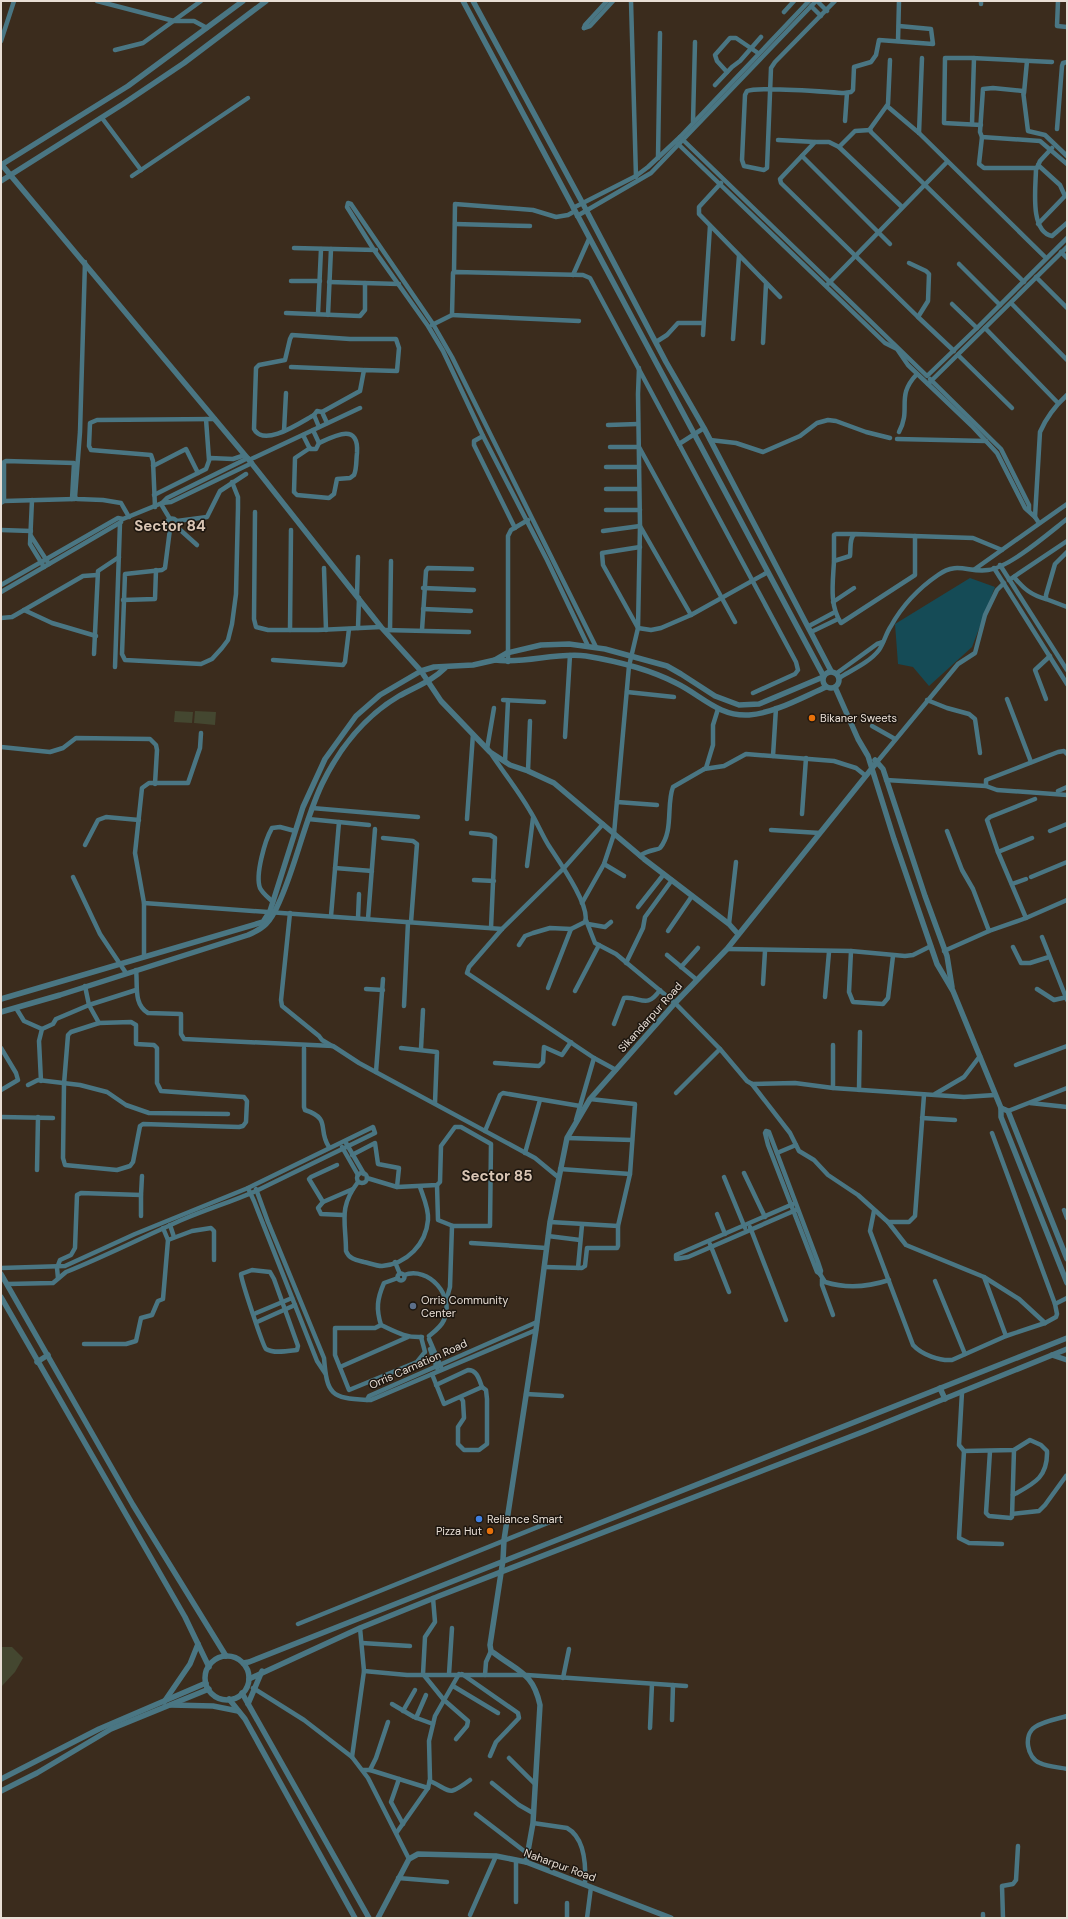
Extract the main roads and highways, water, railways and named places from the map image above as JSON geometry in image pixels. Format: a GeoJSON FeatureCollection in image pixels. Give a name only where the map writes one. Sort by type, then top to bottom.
{"type":"FeatureCollection","features":[{"type":"Feature","properties":{"kind":"water"},"geometry":{"type":"Polygon","coordinates":[[[970,578],[995,587],[972,647],[929,686],[913,667],[898,664],[895,624],[970,578]]]}},
{"type":"Feature","properties":{"kind":"place","name":"Bikaner Sweets"},"geometry":{"type":"Point","coordinates":[812,718]}},
{"type":"Feature","properties":{"kind":"place","name":"Orris Community Center"},"geometry":{"type":"Point","coordinates":[413,1306]}},
{"type":"Feature","properties":{"kind":"place","name":"Reliance Smart"},"geometry":{"type":"Point","coordinates":[479,1519]}},
{"type":"Feature","properties":{"kind":"place","name":"Pizza Hut"},"geometry":{"type":"Point","coordinates":[490,1531]}},
{"type":"Feature","properties":{"kind":"district","name":"Sector 84"},"geometry":{"type":"Point","coordinates":[170,526]}},
{"type":"Feature","properties":{"kind":"district","name":"Sector 85"},"geometry":{"type":"Point","coordinates":[497,1176]}}]}
